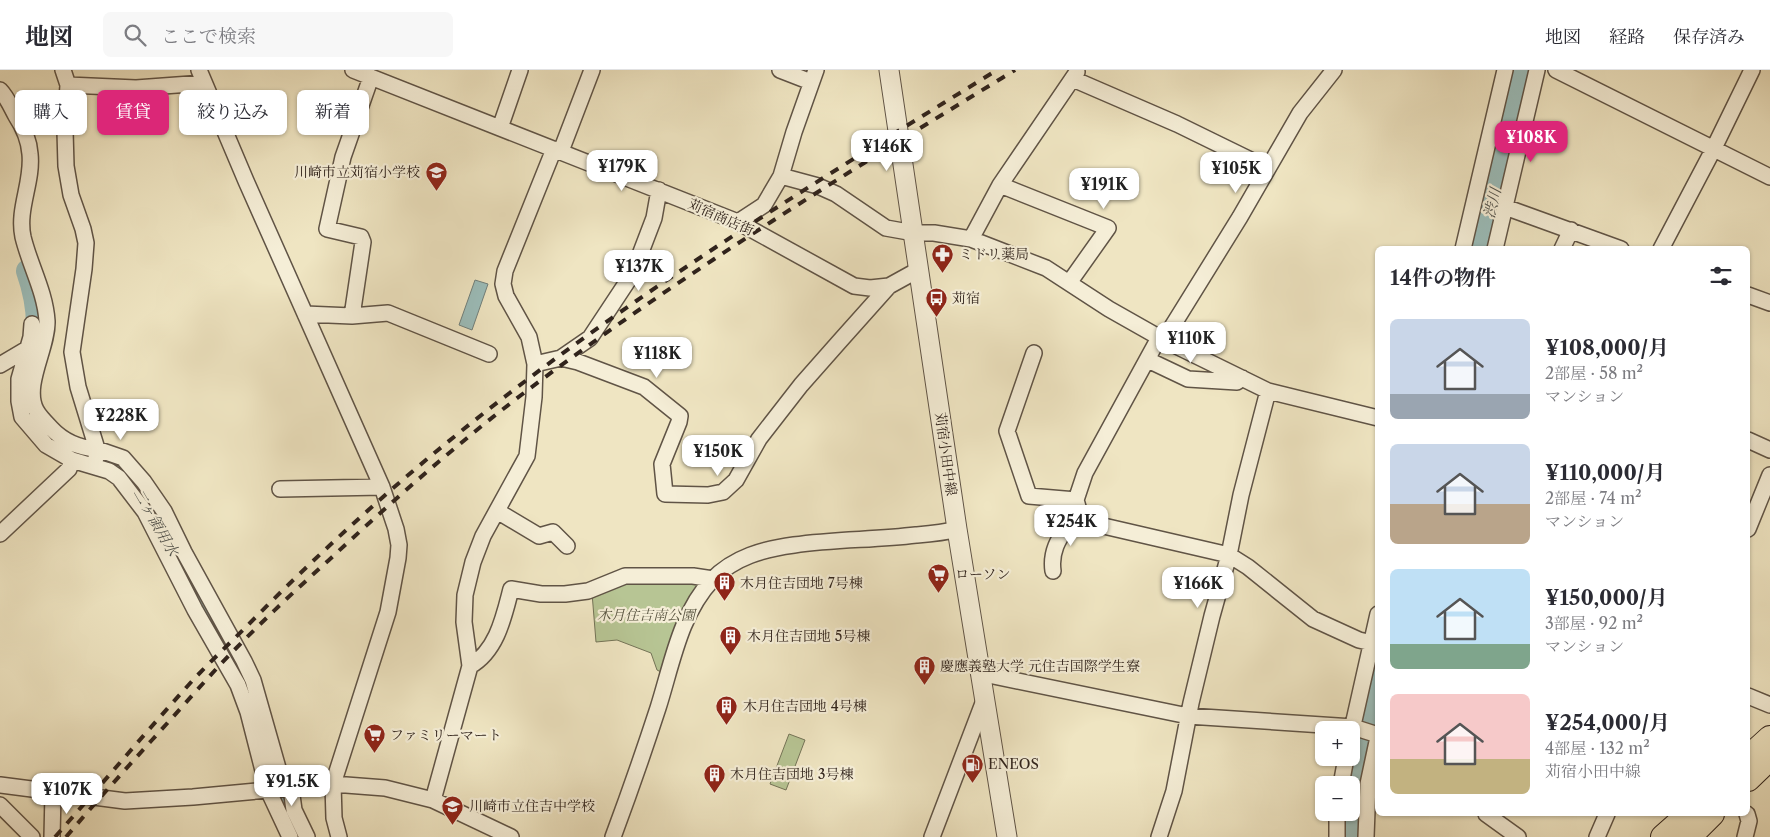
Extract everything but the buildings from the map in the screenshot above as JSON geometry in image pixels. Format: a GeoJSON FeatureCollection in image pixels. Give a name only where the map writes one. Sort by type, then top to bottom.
{"type":"FeatureCollection","features":[{"type":"Feature","properties":{"kind":"main road"},"geometry":{"type":"LineString","coordinates":[[1750,756],[1770,738]]}},
{"type":"Feature","properties":{"kind":"main road"},"geometry":{"type":"LineString","coordinates":[[1750,777],[1770,758]]}},
{"type":"Feature","properties":{"kind":"main road"},"geometry":{"type":"LineString","coordinates":[[1664,837],[1687,816]]}},
{"type":"Feature","properties":{"kind":"main road"},"geometry":{"type":"LineString","coordinates":[[1689,837],[1710,816]]}},
{"type":"Feature","properties":{"kind":"street"},"geometry":{"type":"LineString","coordinates":[[63,70],[68,85],[65,131],[66,166],[86,243],[72,352],[78,387],[97,449],[94,467]]}},
{"type":"Feature","properties":{"kind":"street","name":"苅宿商店街"},"geometry":{"type":"LineString","coordinates":[[353,70],[738,222],[854,286],[870,288],[889,286]]}},
{"type":"Feature","properties":{"kind":"street"},"geometry":{"type":"LineString","coordinates":[[386,70],[392,85]]}},
{"type":"Feature","properties":{"kind":"street"},"geometry":{"type":"LineString","coordinates":[[500,128],[520,70]]}},
{"type":"Feature","properties":{"kind":"street"},"geometry":{"type":"LineString","coordinates":[[433,800],[470,666],[464,622],[465,595],[473,562],[483,536],[527,456],[534,397],[534,364],[529,337],[506,296],[503,284],[505,271],[592,70]]}},
{"type":"Feature","properties":{"kind":"street"},"geometry":{"type":"LineString","coordinates":[[738,222],[764,205],[781,176],[814,76],[780,70]]}},
{"type":"Feature","properties":{"kind":"street","name":"苅宿小田中線"},"geometry":{"type":"LineString","coordinates":[[889,70],[979,673],[985,698],[1007,837]]}},
{"type":"Feature","properties":{"kind":"street"},"geometry":{"type":"LineString","coordinates":[[1464,246],[1505,70]]}},
{"type":"Feature","properties":{"kind":"street"},"geometry":{"type":"LineString","coordinates":[[1496,246],[1537,70]]}},
{"type":"Feature","properties":{"kind":"street"},"geometry":{"type":"LineString","coordinates":[[1556,70],[1770,177]]}},
{"type":"Feature","properties":{"kind":"street"},"geometry":{"type":"LineString","coordinates":[[1663,246],[1752,70]]}},
{"type":"Feature","properties":{"kind":"street"},"geometry":{"type":"LineString","coordinates":[[1082,521],[1076,500],[1085,473],[1155,346],[1170,330],[1240,217],[1300,113],[1330,71]]}},
{"type":"Feature","properties":{"kind":"street"},"geometry":{"type":"LineString","coordinates":[[971,239],[1000,185],[1075,74],[1267,168]]}},
{"type":"Feature","properties":{"kind":"street"},"geometry":{"type":"LineString","coordinates":[[68,85],[136,88],[202,77],[382,488],[396,529],[399,545],[396,579],[386,621],[333,784],[334,818],[339,837]]}},
{"type":"Feature","properties":{"kind":"street"},"geometry":{"type":"LineString","coordinates":[[352,316],[363,242],[361,237],[327,229],[343,158],[371,77]]}},
{"type":"Feature","properties":{"kind":"street"},"geometry":{"type":"LineString","coordinates":[[0,90],[26,134],[31,156],[23,211],[23,237],[44,299],[47,323],[34,381],[33,395],[36,410],[55,432],[69,443],[84,448],[97,449],[123,458],[144,482],[164,511],[250,674],[278,768],[291,788],[294,810],[307,837]]}},
{"type":"Feature","properties":{"kind":"street"},"geometry":{"type":"LineString","coordinates":[[781,176],[818,186],[836,194],[886,228],[971,239],[1046,268],[1109,309],[1162,339],[1268,391],[1375,417]]}},
{"type":"Feature","properties":{"kind":"street"},"geometry":{"type":"LineString","coordinates":[[1000,185],[1108,228],[1069,283]]}},
{"type":"Feature","properties":{"kind":"street"},"geometry":{"type":"LineString","coordinates":[[534,364],[561,358],[590,338],[633,274],[654,218],[659,190]]}},
{"type":"Feature","properties":{"kind":"street"},"geometry":{"type":"LineString","coordinates":[[1506,206],[1613,246]]}},
{"type":"Feature","properties":{"kind":"street"},"geometry":{"type":"LineString","coordinates":[[1563,246],[1571,230]]}},
{"type":"Feature","properties":{"kind":"street"},"geometry":{"type":"LineString","coordinates":[[561,358],[578,362],[644,387],[680,416],[680,422],[662,464],[665,494],[708,495],[723,492],[736,480],[759,439],[802,385],[889,286],[918,270]]}},
{"type":"Feature","properties":{"kind":"street"},"geometry":{"type":"LineString","coordinates":[[1750,296],[1770,303]]}},
{"type":"Feature","properties":{"kind":"street"},"geometry":{"type":"LineString","coordinates":[[305,314],[352,316],[388,313],[489,354]]}},
{"type":"Feature","properties":{"kind":"street"},"geometry":{"type":"LineString","coordinates":[[32,324],[31,337],[19,379],[19,401],[22,417],[46,445],[72,460],[109,471],[119,478],[145,512],[195,610],[238,685],[248,712],[268,790],[290,837]]}},
{"type":"Feature","properties":{"kind":"street"},"geometry":{"type":"LineString","coordinates":[[0,365],[27,349]]}},
{"type":"Feature","properties":{"kind":"street"},"geometry":{"type":"LineString","coordinates":[[1034,353],[1007,431],[1029,496],[1076,500]]}},
{"type":"Feature","properties":{"kind":"street"},"geometry":{"type":"LineString","coordinates":[[1148,360],[1188,379],[1237,382],[1242,378]]}},
{"type":"Feature","properties":{"kind":"street"},"geometry":{"type":"LineString","coordinates":[[1159,837],[1174,791],[1188,716],[1268,391]]}},
{"type":"Feature","properties":{"kind":"street"},"geometry":{"type":"LineString","coordinates":[[1750,441],[1770,450]]}},
{"type":"Feature","properties":{"kind":"street"},"geometry":{"type":"LineString","coordinates":[[0,534],[69,469],[72,460]]}},
{"type":"Feature","properties":{"kind":"street"},"geometry":{"type":"LineString","coordinates":[[1750,524],[1770,474]]}},
{"type":"Feature","properties":{"kind":"street"},"geometry":{"type":"LineString","coordinates":[[280,489],[382,488]]}},
{"type":"Feature","properties":{"kind":"street"},"geometry":{"type":"LineString","coordinates":[[497,511],[539,536],[553,532],[567,546]]}},
{"type":"Feature","properties":{"kind":"street"},"geometry":{"type":"LineString","coordinates":[[1053,571],[1054,549],[1059,535],[1070,520],[1082,521],[1229,555],[1313,619],[1359,640],[1372,643]]}},
{"type":"Feature","properties":{"kind":"street"},"geometry":{"type":"LineString","coordinates":[[613,837],[644,749],[687,615],[701,593],[713,579],[743,558],[769,549],[820,541],[948,532],[957,528]]}},
{"type":"Feature","properties":{"kind":"street"},"geometry":{"type":"LineString","coordinates":[[470,666],[480,660],[494,641],[511,589],[541,594],[565,594],[588,591],[625,576],[693,576],[713,579]]}},
{"type":"Feature","properties":{"kind":"street"},"geometry":{"type":"LineString","coordinates":[[1354,721],[1375,628]]}},
{"type":"Feature","properties":{"kind":"street"},"geometry":{"type":"LineString","coordinates":[[979,673],[1188,716],[1315,728]]}},
{"type":"Feature","properties":{"kind":"street"},"geometry":{"type":"LineString","coordinates":[[1750,697],[1770,705]]}},
{"type":"Feature","properties":{"kind":"street"},"geometry":{"type":"LineString","coordinates":[[932,837],[985,698]]}},
{"type":"Feature","properties":{"kind":"street"},"geometry":{"type":"LineString","coordinates":[[1360,733],[1375,735]]}},
{"type":"Feature","properties":{"kind":"street"},"geometry":{"type":"LineString","coordinates":[[1366,837],[1368,784],[1375,750]]}},
{"type":"Feature","properties":{"kind":"street"},"geometry":{"type":"LineString","coordinates":[[0,786],[125,801],[333,784],[385,788],[433,800],[511,837]]}},
{"type":"Feature","properties":{"kind":"street"},"geometry":{"type":"LineString","coordinates":[[52,837],[53,793]]}},
{"type":"Feature","properties":{"kind":"street"},"geometry":{"type":"LineString","coordinates":[[0,805],[32,837]]}},
{"type":"Feature","properties":{"kind":"street"},"geometry":{"type":"LineString","coordinates":[[1488,816],[1512,835]]}},
{"type":"Feature","properties":{"kind":"street"},"geometry":{"type":"LineString","coordinates":[[1597,837],[1605,816]]}},
{"type":"Feature","properties":{"kind":"street"},"geometry":{"type":"LineString","coordinates":[[1745,837],[1749,821],[1748,816]]}},
{"type":"Feature","properties":{"kind":"street"},"geometry":{"type":"LineString","coordinates":[[1337,837],[1338,821]]}},
{"type":"Feature","properties":{"kind":"green space","name":"木月住吉南公園"},"geometry":{"type":"Polygon","coordinates":[[[695,579],[698,586],[661,672],[657,670],[651,653],[617,640],[596,642],[592,593],[622,582],[695,579]]]}},
{"type":"Feature","properties":{"kind":"green space"},"geometry":{"type":"Polygon","coordinates":[[[789,734],[805,740],[786,790],[770,784],[789,734]]]}},
{"type":"Feature","properties":{"kind":"water"},"geometry":{"type":"Polygon","coordinates":[[[475,280],[488,284],[472,330],[459,325],[475,280]]]}},
{"type":"Feature","properties":{"kind":"waterway","name":"渋川"},"geometry":{"type":"LineString","coordinates":[[1482,246],[1524,70]]}},
{"type":"Feature","properties":{"kind":"waterway","name":"二ヶ領用水"},"geometry":{"type":"LineString","coordinates":[[28,271],[34,291],[38,322],[34,353]]}},
{"type":"Feature","properties":{"kind":"waterway","name":"二ヶ領用水"},"geometry":{"type":"LineString","coordinates":[[52,438],[68,449],[108,462],[122,469],[133,479],[164,531],[185,575],[220,634],[247,687],[256,715]]}},
{"type":"Feature","properties":{"kind":"waterway","name":"渋川"},"geometry":{"type":"LineString","coordinates":[[1351,837],[1351,804],[1375,693]]}},
{"type":"Feature","properties":{"kind":"waterway","name":"二ヶ領用水"},"geometry":{"type":"LineString","coordinates":[[266,750],[296,831]]}},
{"type":"Feature","properties":{"kind":"railway"},"geometry":{"type":"LineString","coordinates":[[55,837],[193,680],[284,589],[392,489],[463,430],[536,373],[686,267],[840,167],[997,70]]}},
{"type":"Feature","properties":{"kind":"railway"},"geometry":{"type":"LineString","coordinates":[[66,837],[210,676],[258,626],[397,498],[492,418],[576,354],[699,269],[824,188],[1015,70]]}},
{"type":"Feature","properties":{"kind":"place","name":"川崎市立苅宿小学校"},"geometry":{"type":"Point","coordinates":[436,191]}},
{"type":"Feature","properties":{"kind":"place","name":"ミドリ薬局"},"geometry":{"type":"Point","coordinates":[943,273]}},
{"type":"Feature","properties":{"kind":"place","name":"苅宿"},"geometry":{"type":"Point","coordinates":[936,317]}},
{"type":"Feature","properties":{"kind":"place","name":"ローソン"},"geometry":{"type":"Point","coordinates":[939,593]}},
{"type":"Feature","properties":{"kind":"place","name":"木月住吉団地 7号棟"},"geometry":{"type":"Point","coordinates":[724,602]}},
{"type":"Feature","properties":{"kind":"place","name":"木月住吉団地 5号棟"},"geometry":{"type":"Point","coordinates":[731,655]}},
{"type":"Feature","properties":{"kind":"place","name":"慶應義塾大学 元住吉国際学生寮"},"geometry":{"type":"Point","coordinates":[924,685]}},
{"type":"Feature","properties":{"kind":"place","name":"木月住吉団地 4号棟"},"geometry":{"type":"Point","coordinates":[727,725]}},
{"type":"Feature","properties":{"kind":"place","name":"ファミリーマート"},"geometry":{"type":"Point","coordinates":[374,754]}},
{"type":"Feature","properties":{"kind":"place","name":"ENEOS"},"geometry":{"type":"Point","coordinates":[972,783]}},
{"type":"Feature","properties":{"kind":"place","name":"木月住吉団地 3号棟"},"geometry":{"type":"Point","coordinates":[714,793]}},
{"type":"Feature","properties":{"kind":"place","name":"川崎市立住吉中学校"},"geometry":{"type":"Point","coordinates":[453,825]}}]}
